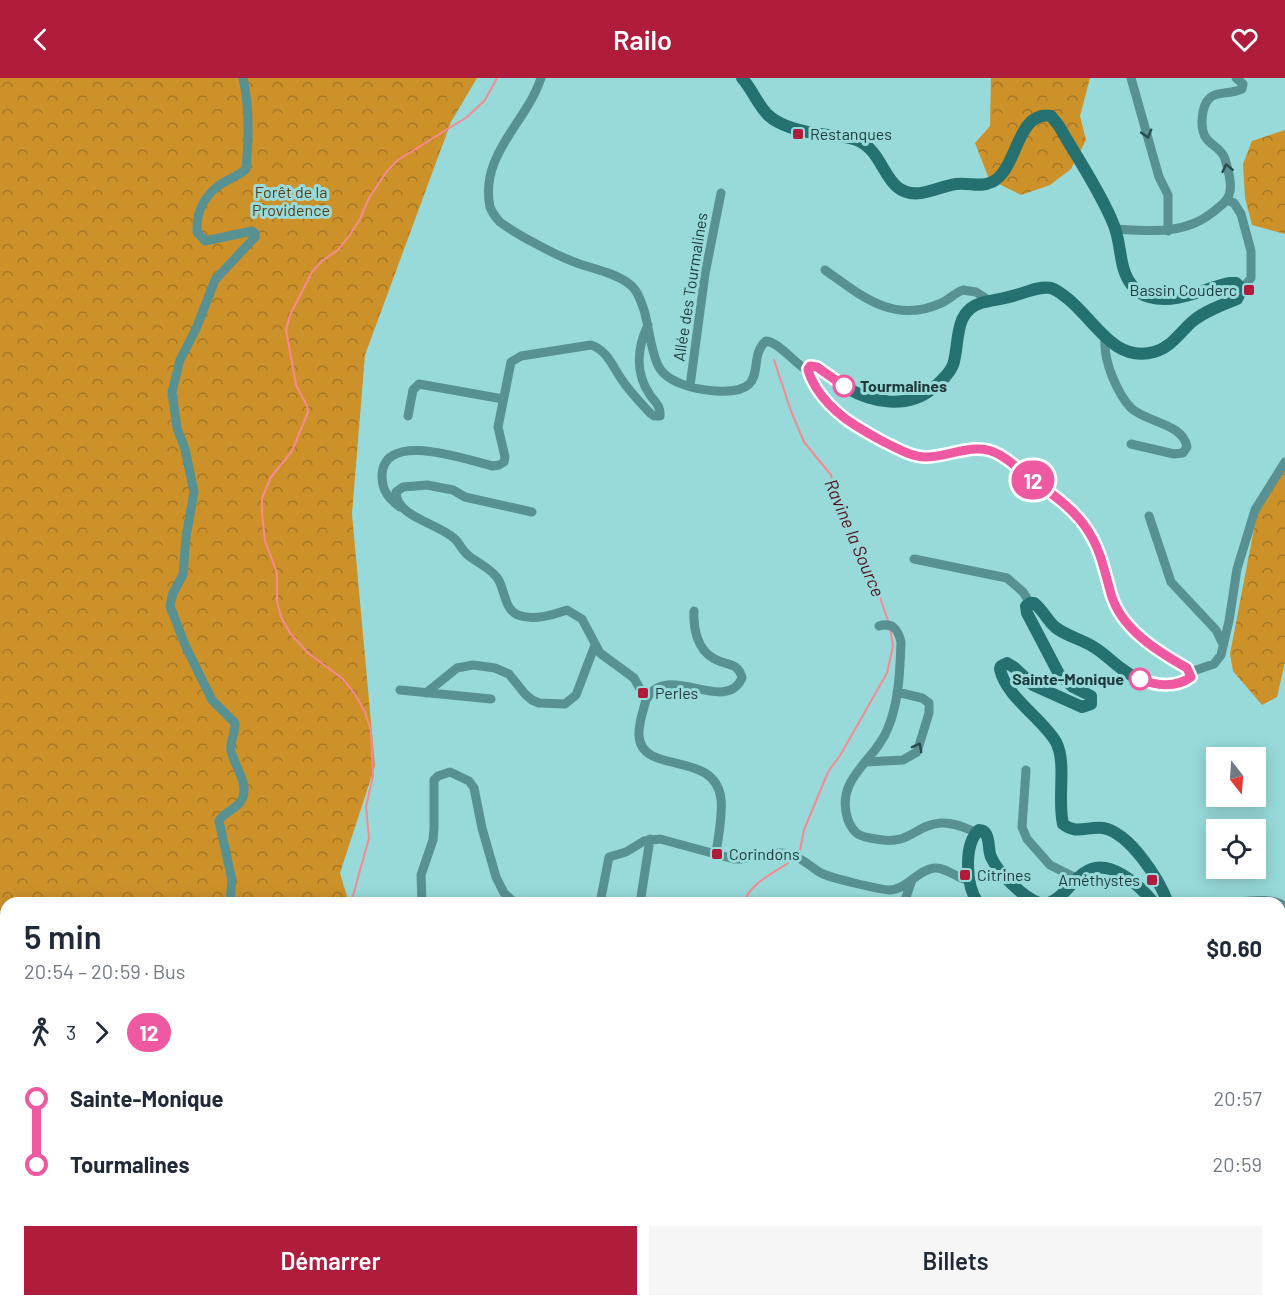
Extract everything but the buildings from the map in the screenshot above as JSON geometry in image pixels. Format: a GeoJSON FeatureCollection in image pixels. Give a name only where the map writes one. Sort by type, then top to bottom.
{"type":"FeatureCollection","features":[{"type":"Feature","properties":{"kind":"main road"},"geometry":{"type":"LineString","coordinates":[[742,78],[759,104],[774,119],[808,131],[858,140],[869,148],[897,189],[920,193],[955,184],[978,186],[993,182],[1004,173],[1030,123],[1039,116],[1051,116],[1059,126],[1116,229],[1125,272],[1130,283],[1139,293],[1152,298],[1165,298],[1191,295],[1230,284],[1240,285],[1242,289],[1238,299],[1200,316],[1178,338],[1155,352],[1125,351],[1106,339],[1085,315],[1056,290],[1036,289],[970,308],[964,314],[952,366],[948,374],[928,392],[918,396],[904,401],[880,401],[847,388],[817,367],[810,366],[808,371],[825,400],[848,423],[901,450],[926,457],[973,449],[996,453],[1053,496],[1081,520],[1090,533],[1106,573],[1112,596],[1123,619],[1158,650],[1190,672],[1191,677],[1172,685],[1150,683],[1140,679],[1122,670],[1093,646],[1060,631],[1038,606],[1030,603],[1026,606],[1027,613],[1059,674],[1073,687],[1091,696],[1091,704],[1082,707],[1033,685],[1011,665],[1007,663],[1001,666],[1001,673],[1014,693],[1056,742],[1062,767],[1060,813],[1063,824],[1074,830],[1101,828],[1115,833],[1128,843],[1148,866],[1166,897]]}},
{"type":"Feature","properties":{"kind":"main road"},"geometry":{"type":"LineString","coordinates":[[974,897],[968,880],[972,840],[976,832],[981,830],[988,836],[990,855],[1003,874],[1027,897]]}},
{"type":"Feature","properties":{"kind":"main road"},"geometry":{"type":"LineString","coordinates":[[1059,897],[1084,872],[1107,868],[1140,885],[1149,897]]}},
{"type":"Feature","properties":{"kind":"street"},"geometry":{"type":"LineString","coordinates":[[231,897],[232,880],[219,820],[241,802],[244,793],[243,782],[231,750],[236,732],[235,723],[213,700],[185,645],[170,606],[173,593],[183,574],[186,537],[194,492],[185,449],[177,428],[172,392],[180,360],[196,329],[215,280],[255,237],[252,231],[206,241],[197,232],[196,219],[205,199],[224,182],[246,169],[249,132],[243,78]]}},
{"type":"Feature","properties":{"kind":"street","name":"Allée des Tourmalines"},"geometry":{"type":"LineString","coordinates":[[541,78],[494,162],[489,186],[493,212],[505,225],[561,256],[627,282],[638,294],[657,363],[662,372],[669,377],[690,386],[715,391],[736,390],[745,386],[755,374],[758,351],[766,341],[778,345],[790,359],[808,371]]}},
{"type":"Feature","properties":{"kind":"street"},"geometry":{"type":"LineString","coordinates":[[1131,78],[1158,177],[1168,195],[1168,231]]}},
{"type":"Feature","properties":{"kind":"street"},"geometry":{"type":"LineString","coordinates":[[1116,229],[1168,231],[1207,217],[1227,200],[1231,188],[1225,159],[1221,150],[1206,139],[1202,129],[1204,109],[1209,98],[1216,94],[1236,92],[1242,89],[1243,84],[1236,78]]}},
{"type":"Feature","properties":{"kind":"street","name":"Allée des Tourmalines"},"geometry":{"type":"LineString","coordinates":[[690,386],[705,274],[721,193]]}},
{"type":"Feature","properties":{"kind":"street"},"geometry":{"type":"LineString","coordinates":[[1227,200],[1234,203],[1241,214],[1251,251],[1251,278],[1242,289]]}},
{"type":"Feature","properties":{"kind":"street"},"geometry":{"type":"LineString","coordinates":[[825,270],[864,299],[893,309],[929,308],[948,300],[963,290],[976,292],[990,301]]}},
{"type":"Feature","properties":{"kind":"street"},"geometry":{"type":"LineString","coordinates":[[646,700],[634,678],[628,672],[612,664],[595,645],[582,619],[574,612],[567,610],[538,617],[516,614],[508,606],[503,589],[491,571],[468,556],[455,539],[392,501],[385,492],[382,472],[387,461],[395,454],[408,450],[421,449],[493,466],[504,462],[498,427],[511,362],[515,358],[591,345],[602,350],[622,380],[650,413],[660,416],[658,406],[644,383],[639,360],[640,346],[648,325]]}},
{"type":"Feature","properties":{"kind":"street"},"geometry":{"type":"LineString","coordinates":[[1106,339],[1104,348],[1108,365],[1117,389],[1124,399],[1132,409],[1145,418],[1180,433],[1185,438],[1187,447],[1183,453],[1174,454],[1131,444]]}},
{"type":"Feature","properties":{"kind":"street"},"geometry":{"type":"LineString","coordinates":[[408,416],[413,390],[419,384],[503,399]]}},
{"type":"Feature","properties":{"kind":"street"},"geometry":{"type":"LineString","coordinates":[[1190,672],[1214,664],[1221,655],[1237,569],[1255,510],[1285,462]]}},
{"type":"Feature","properties":{"kind":"street"},"geometry":{"type":"LineString","coordinates":[[400,507],[396,500],[396,492],[399,489],[414,485],[427,485],[453,490],[465,497],[532,512]]}},
{"type":"Feature","properties":{"kind":"street"},"geometry":{"type":"LineString","coordinates":[[1149,516],[1171,582],[1216,630],[1223,644]]}},
{"type":"Feature","properties":{"kind":"street"},"geometry":{"type":"LineString","coordinates":[[914,559],[1007,578],[1023,592],[1030,603]]}},
{"type":"Feature","properties":{"kind":"street"},"geometry":{"type":"LineString","coordinates":[[694,611],[695,631],[702,646],[712,658],[731,663],[738,669],[742,678],[740,683],[719,693],[670,685],[660,686],[648,695],[639,737],[646,751],[659,759],[692,766],[711,777],[722,799],[717,854]]}},
{"type":"Feature","properties":{"kind":"street"},"geometry":{"type":"LineString","coordinates":[[879,626],[886,624],[894,627],[898,633],[901,651],[897,692],[888,728],[879,746],[848,785],[844,802],[851,827],[858,835],[885,841],[896,841],[940,823],[976,832]]}},
{"type":"Feature","properties":{"kind":"street"},"geometry":{"type":"LineString","coordinates":[[426,693],[457,668],[473,665],[495,668],[509,674],[525,694],[539,703],[565,704],[576,695],[595,645]]}},
{"type":"Feature","properties":{"kind":"street"},"geometry":{"type":"LineString","coordinates":[[400,690],[491,699]]}},
{"type":"Feature","properties":{"kind":"street"},"geometry":{"type":"LineString","coordinates":[[866,762],[908,759],[920,747],[930,713],[928,703],[922,698],[897,692]]}},
{"type":"Feature","properties":{"kind":"street"},"geometry":{"type":"LineString","coordinates":[[1026,770],[1022,827],[1027,839],[1050,865],[1078,879]]}},
{"type":"Feature","properties":{"kind":"street"},"geometry":{"type":"LineString","coordinates":[[422,897],[421,875],[433,840],[434,780],[450,772],[469,781],[474,788],[482,828],[496,877],[508,897]]}},
{"type":"Feature","properties":{"kind":"street"},"geometry":{"type":"LineString","coordinates":[[641,897],[650,839]]}},
{"type":"Feature","properties":{"kind":"street"},"geometry":{"type":"LineString","coordinates":[[601,897],[609,857],[626,852],[638,843],[650,839],[671,841],[724,858],[745,860],[781,853],[789,854],[824,874],[888,890],[903,886],[926,870],[935,868],[949,870],[960,878],[968,880]]}},
{"type":"Feature","properties":{"kind":"street"},"geometry":{"type":"LineString","coordinates":[[906,897],[912,879]]}},
{"type":"Feature","properties":{"kind":"green space","name":"Forêt de la Providence"},"geometry":{"type":"Polygon","coordinates":[[[0,78],[477,78],[451,122],[365,355],[352,514],[375,766],[340,873],[347,897],[0,897],[0,78]]]}},
{"type":"Feature","properties":{"kind":"green space"},"geometry":{"type":"Polygon","coordinates":[[[991,78],[1090,78],[1080,116],[1086,140],[1071,169],[1050,185],[1021,195],[989,179],[975,143],[990,126],[991,78]]]}},
{"type":"Feature","properties":{"kind":"green space"},"geometry":{"type":"Polygon","coordinates":[[[1285,130],[1285,234],[1252,225],[1245,198],[1243,164],[1252,141],[1285,130]]]}},
{"type":"Feature","properties":{"kind":"green space"},"geometry":{"type":"Polygon","coordinates":[[[1285,468],[1285,662],[1277,697],[1262,705],[1233,671],[1230,654],[1257,513],[1285,468]]]}},
{"type":"Feature","properties":{"kind":"waterway"},"geometry":{"type":"LineString","coordinates":[[353,897],[369,838],[366,807],[373,776],[371,731],[365,712],[355,694],[343,679],[308,653],[290,633],[281,617],[277,601],[277,573],[265,541],[262,498],[271,477],[292,451],[308,412],[296,385],[286,330],[290,315],[312,272],[322,261],[338,250],[349,236],[360,219],[369,198],[387,171],[398,160],[467,117],[485,100],[497,78]]}},
{"type":"Feature","properties":{"kind":"waterway","name":"Ravine la Source"},"geometry":{"type":"LineString","coordinates":[[774,360],[804,442],[831,475],[842,517],[849,526],[856,547],[875,582],[888,621]]}},
{"type":"Feature","properties":{"kind":"waterway","name":"Ravine la Source"},"geometry":{"type":"LineString","coordinates":[[800,850],[804,830],[828,772],[841,754],[887,673],[893,646],[890,629]]}},
{"type":"Feature","properties":{"kind":"waterway","name":"Ravine la Source"},"geometry":{"type":"LineString","coordinates":[[747,897],[757,884],[793,860]]}},
{"type":"Feature","properties":{"kind":"bus line","name":"12"},"geometry":{"type":"LineString","coordinates":[[844,386],[817,367],[810,366],[808,369],[825,400],[848,423],[916,456],[926,457],[973,449],[984,449],[996,453],[1081,520],[1097,547],[1112,596],[1123,619],[1158,650],[1187,668],[1191,677],[1172,685],[1150,683],[1140,679]]}},
{"type":"Feature","properties":{"kind":"place","name":"Restanques"},"geometry":{"type":"Point","coordinates":[798,134]}},
{"type":"Feature","properties":{"kind":"place","name":"Bassin Couderc"},"geometry":{"type":"Point","coordinates":[1249,290]}},
{"type":"Feature","properties":{"kind":"place","name":"Tourmalines"},"geometry":{"type":"Point","coordinates":[844,386]}},
{"type":"Feature","properties":{"kind":"place","name":"Sainte-Monique"},"geometry":{"type":"Point","coordinates":[1140,679]}},
{"type":"Feature","properties":{"kind":"place","name":"Perles"},"geometry":{"type":"Point","coordinates":[643,693]}},
{"type":"Feature","properties":{"kind":"place","name":"Corindons"},"geometry":{"type":"Point","coordinates":[717,854]}},
{"type":"Feature","properties":{"kind":"place","name":"Citrines"},"geometry":{"type":"Point","coordinates":[965,875]}},
{"type":"Feature","properties":{"kind":"place","name":"Améthystes"},"geometry":{"type":"Point","coordinates":[1152,880]}}]}
